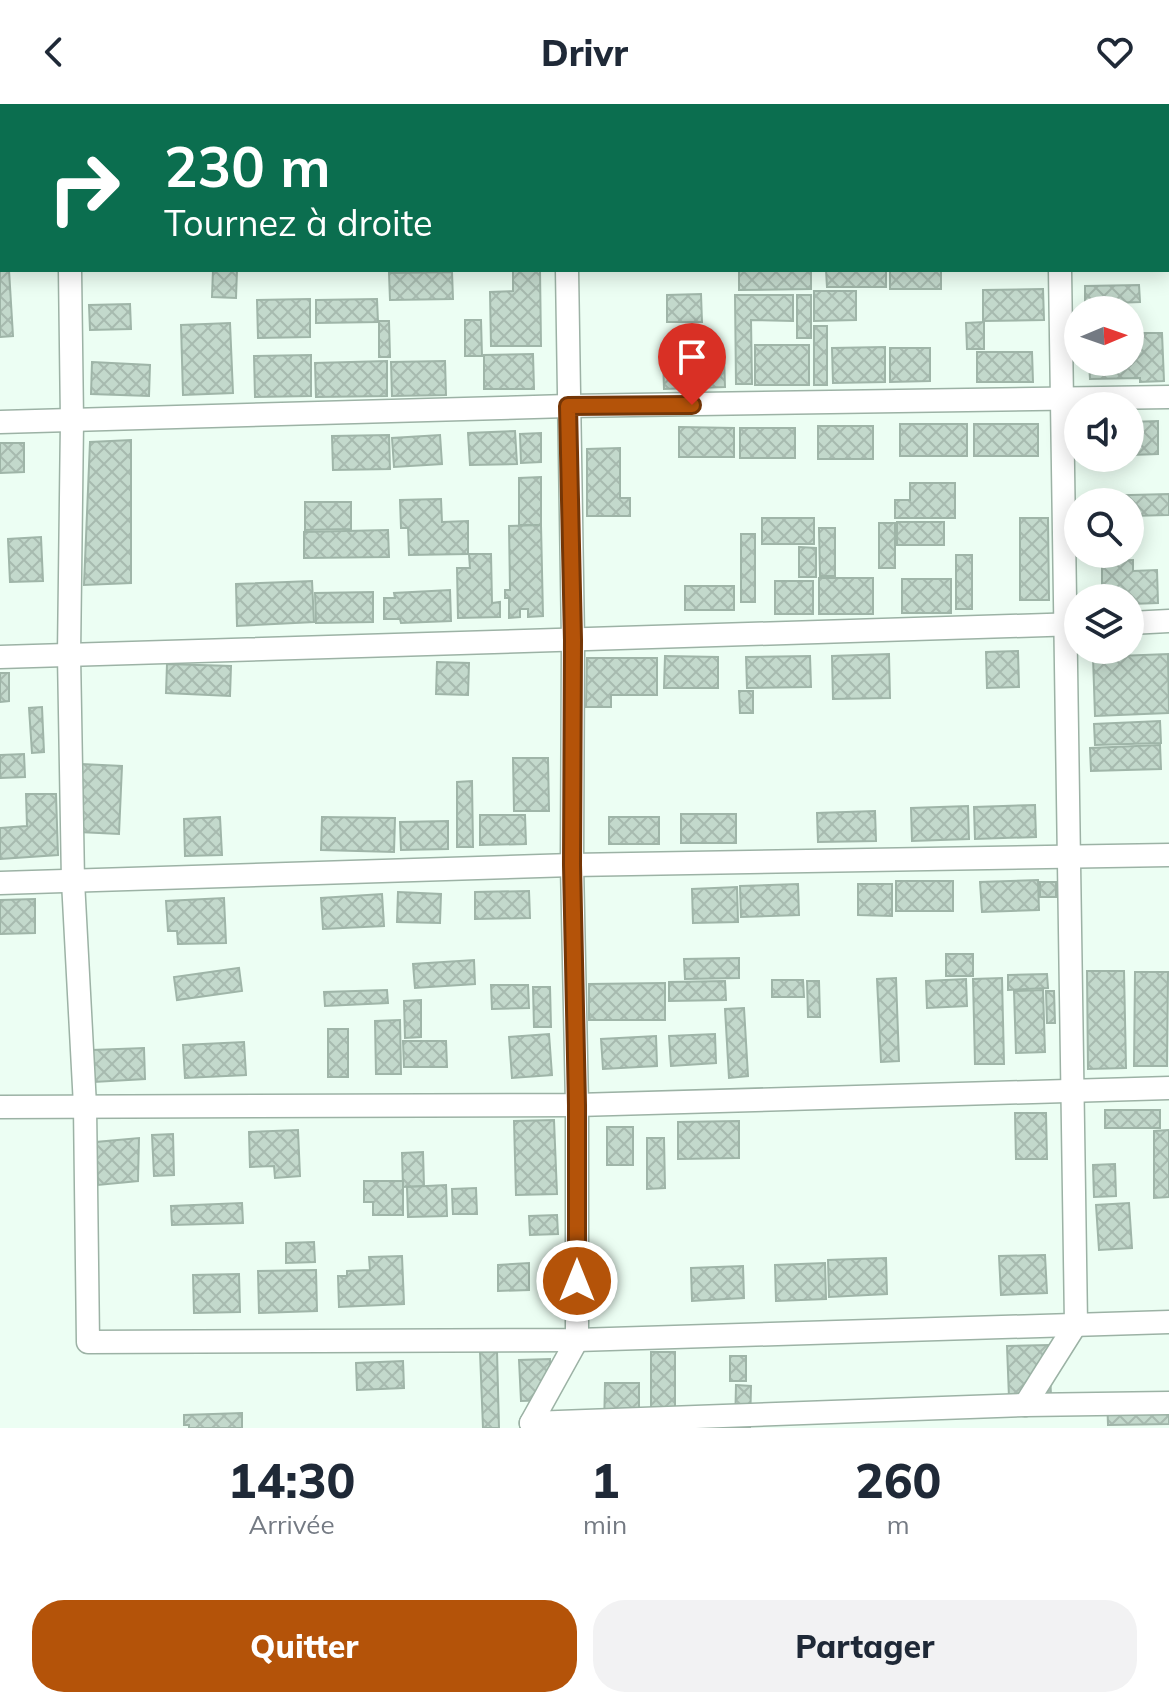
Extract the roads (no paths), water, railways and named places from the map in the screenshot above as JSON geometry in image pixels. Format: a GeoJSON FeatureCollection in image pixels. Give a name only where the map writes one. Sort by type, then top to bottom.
{"type":"FeatureCollection","features":[{"type":"Feature","properties":{"kind":"street"},"geometry":{"type":"LineString","coordinates":[[70,272],[69,655],[73,881],[85,1106],[88,1342],[577,1340],[1169,1322]]}},
{"type":"Feature","properties":{"kind":"street"},"geometry":{"type":"LineString","coordinates":[[567,272],[573,640],[577,1340],[531,1423],[912,1419],[1025,1405],[1169,1403]]}},
{"type":"Feature","properties":{"kind":"street"},"geometry":{"type":"LineString","coordinates":[[1060,272],[1070,584]]}},
{"type":"Feature","properties":{"kind":"street"},"geometry":{"type":"LineString","coordinates":[[0,422],[568,406],[1169,397]]}},
{"type":"Feature","properties":{"kind":"street"},"geometry":{"type":"LineString","coordinates":[[1144,622],[1169,621]]}},
{"type":"Feature","properties":{"kind":"street"},"geometry":{"type":"LineString","coordinates":[[0,657],[1064,624]]}},
{"type":"Feature","properties":{"kind":"street"},"geometry":{"type":"LineString","coordinates":[[1025,1405],[1076,1324],[1068,856],[1071,664]]}},
{"type":"Feature","properties":{"kind":"street"},"geometry":{"type":"LineString","coordinates":[[0,883],[572,865],[1169,855]]}},
{"type":"Feature","properties":{"kind":"street"},"geometry":{"type":"LineString","coordinates":[[0,1107],[577,1105],[1169,1088]]}}]}
